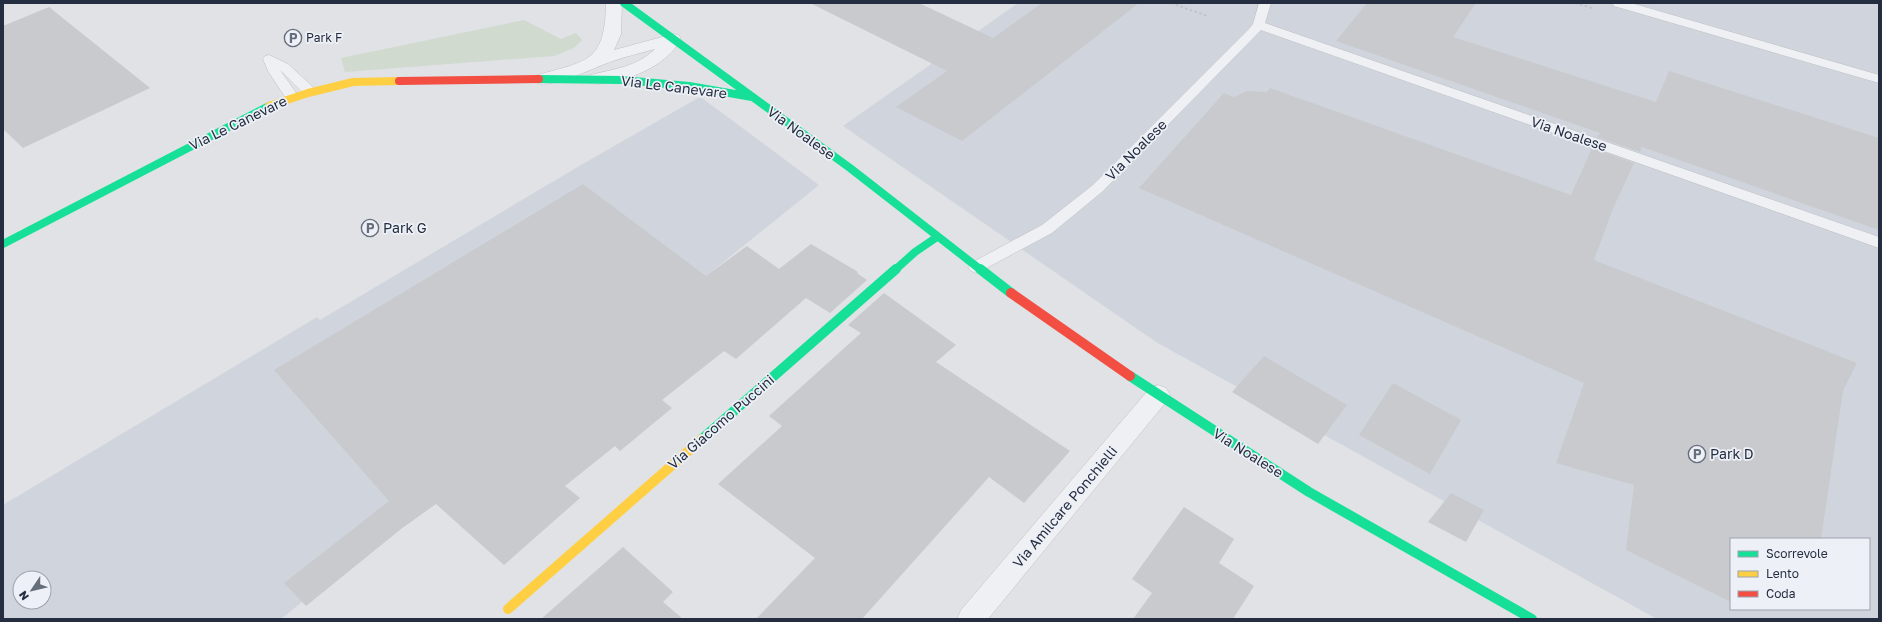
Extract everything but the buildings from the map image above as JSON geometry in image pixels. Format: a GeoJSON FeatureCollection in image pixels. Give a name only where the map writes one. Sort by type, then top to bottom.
{"type":"FeatureCollection","features":[{"type":"Feature","properties":{"kind":"street","name":"Via Le Canevare"},"geometry":{"type":"LineString","coordinates":[[597,60],[609,45],[614,32],[614,3]]}},
{"type":"Feature","properties":{"kind":"street","name":"Via Noalese"},"geometry":{"type":"LineString","coordinates":[[624,3],[850,168],[937,237],[1032,309],[1158,395],[1309,492],[1528,618]]}},
{"type":"Feature","properties":{"kind":"street","name":"Via Le Canevare"},"geometry":{"type":"LineString","coordinates":[[543,79],[572,72],[597,60],[673,40]]}},
{"type":"Feature","properties":{"kind":"street","name":"Via Le Canevare"},"geometry":{"type":"LineString","coordinates":[[596,79],[618,75],[643,67],[656,57],[673,40]]}},
{"type":"Feature","properties":{"kind":"street","name":"Via Le Canevare"},"geometry":{"type":"LineString","coordinates":[[3,244],[263,108],[309,91],[353,82],[596,79],[644,81],[689,86],[752,97]]}},
{"type":"Feature","properties":{"kind":"street","name":"Via Giacomo Puccini"},"geometry":{"type":"LineString","coordinates":[[508,609],[915,252],[937,237]]}},
{"type":"Feature","properties":{"kind":"street","name":"Via Amilcare Ponchielli"},"geometry":{"type":"LineString","coordinates":[[971,619],[1158,395]]}},
{"type":"Feature","properties":{"kind":"lane","name":"Via Noalese"},"geometry":{"type":"LineString","coordinates":[[976,267],[1046,229],[1098,188],[1259,25],[1265,3]]}},
{"type":"Feature","properties":{"kind":"lane"},"geometry":{"type":"LineString","coordinates":[[1618,3],[1879,79]]}},
{"type":"Feature","properties":{"kind":"lane","name":"Via Noalese"},"geometry":{"type":"LineString","coordinates":[[1259,25],[1879,243]]}},
{"type":"Feature","properties":{"kind":"lane"},"geometry":{"type":"LineString","coordinates":[[292,97],[274,71],[269,59],[284,67],[309,91]]}},
{"type":"Feature","properties":{"kind":"path"},"geometry":{"type":"LineString","coordinates":[[1171,3],[1207,16]]}},
{"type":"Feature","properties":{"kind":"shaded area"},"geometry":{"type":"Polygon","coordinates":[[[1018,3],[1879,3],[1879,619],[1657,619],[1156,342],[843,126],[1018,3]]]}},
{"type":"Feature","properties":{"kind":"shaded area"},"geometry":{"type":"Polygon","coordinates":[[[524,20],[561,39],[576,33],[582,40],[574,48],[554,56],[345,72],[341,58],[524,20]]]}},
{"type":"Feature","properties":{"kind":"shaded area"},"geometry":{"type":"Polygon","coordinates":[[[698,98],[702,98],[819,185],[281,619],[3,619],[3,505],[317,317],[320,320],[581,165],[698,98]]]}},
{"type":"Feature","properties":{"kind":"traffic: fast"},"geometry":{"type":"LineString","coordinates":[[624,3],[850,168],[1011,293]]}},
{"type":"Feature","properties":{"kind":"traffic: fast"},"geometry":{"type":"LineString","coordinates":[[539,79],[622,80],[689,86],[752,97]]}},
{"type":"Feature","properties":{"kind":"traffic: fast"},"geometry":{"type":"LineString","coordinates":[[3,244],[269,106]]}},
{"type":"Feature","properties":{"kind":"traffic: fast"},"geometry":{"type":"LineString","coordinates":[[702,439],[915,252],[937,237]]}},
{"type":"Feature","properties":{"kind":"traffic: fast"},"geometry":{"type":"LineString","coordinates":[[1130,376],[1309,492],[1532,619]]}},
{"type":"Feature","properties":{"kind":"traffic: slow"},"geometry":{"type":"LineString","coordinates":[[269,106],[308,93],[353,82],[399,81]]}},
{"type":"Feature","properties":{"kind":"traffic: slow"},"geometry":{"type":"LineString","coordinates":[[508,609],[702,439]]}},
{"type":"Feature","properties":{"kind":"traffic: jam"},"geometry":{"type":"LineString","coordinates":[[399,81],[539,79]]}},
{"type":"Feature","properties":{"kind":"traffic: jam"},"geometry":{"type":"LineString","coordinates":[[1011,293],[1130,376]]}},
{"type":"Feature","properties":{"kind":"place","name":"Park F"},"geometry":{"type":"Point","coordinates":[293,38]}},
{"type":"Feature","properties":{"kind":"place","name":"Park G"},"geometry":{"type":"Point","coordinates":[370,228]}},
{"type":"Feature","properties":{"kind":"place","name":"Park D"},"geometry":{"type":"Point","coordinates":[1697,454]}}]}
